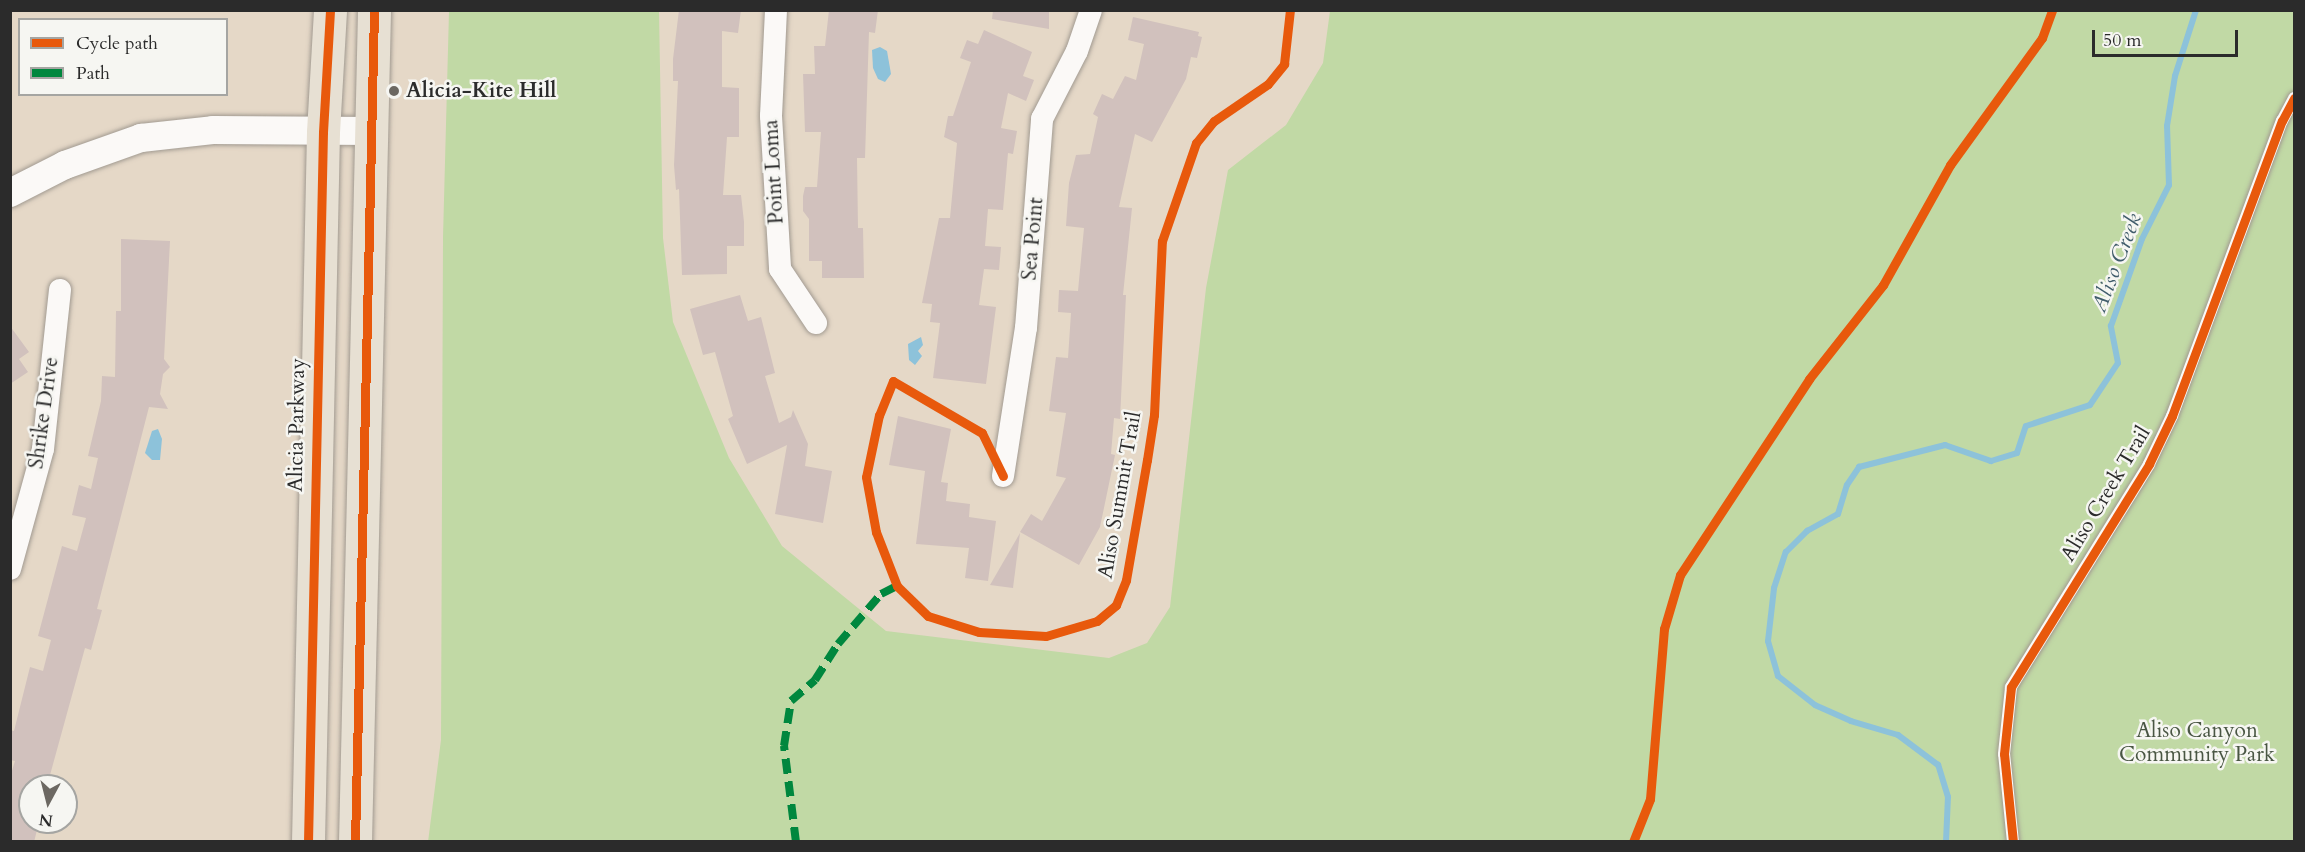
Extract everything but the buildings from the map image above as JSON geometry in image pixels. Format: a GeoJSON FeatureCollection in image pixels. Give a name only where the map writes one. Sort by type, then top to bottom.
{"type":"FeatureCollection","features":[{"type":"Feature","properties":{"kind":"main road","name":"Alicia Parkway"},"geometry":{"type":"LineString","coordinates":[[308,842],[323,132],[330,10]]}},
{"type":"Feature","properties":{"kind":"main road"},"geometry":{"type":"LineString","coordinates":[[355,842],[374,10]]}},
{"type":"Feature","properties":{"kind":"street","name":"Point Loma"},"geometry":{"type":"LineString","coordinates":[[776,10],[771,116],[780,269],[816,323]]}},
{"type":"Feature","properties":{"kind":"street","name":"Sea Point"},"geometry":{"type":"LineString","coordinates":[[1003,476],[1026,328],[1042,119],[1077,51],[1091,10]]}},
{"type":"Feature","properties":{"kind":"street"},"geometry":{"type":"LineString","coordinates":[[10,193],[65,165],[141,138],[213,130],[372,131]]}},
{"type":"Feature","properties":{"kind":"street","name":"Shrike Drive"},"geometry":{"type":"LineString","coordinates":[[10,569],[43,449],[60,290]]}},
{"type":"Feature","properties":{"kind":"lane","name":"Aliso Creek Trail"},"geometry":{"type":"LineString","coordinates":[[2013,842],[2004,754],[2012,687],[2149,464],[2172,416],[2282,121],[2295,98]]}},
{"type":"Feature","properties":{"kind":"green space","name":"Aliso Canyon Community Park"},"geometry":{"type":"Polygon","coordinates":[[[449,11],[659,11],[663,238],[673,322],[729,458],[782,546],[886,631],[1109,658],[1147,643],[1170,607],[1206,288],[1228,170],[1286,125],[1323,63],[1330,11],[2294,11],[2294,841],[428,842],[441,740],[443,237],[449,11]]]}},
{"type":"Feature","properties":{"kind":"water"},"geometry":{"type":"Polygon","coordinates":[[[880,47],[887,51],[891,74],[885,82],[878,79],[873,68],[872,50],[880,47]]]}},
{"type":"Feature","properties":{"kind":"water"},"geometry":{"type":"Polygon","coordinates":[[[921,337],[923,345],[918,351],[922,356],[915,365],[909,360],[908,344],[921,337]]]}},
{"type":"Feature","properties":{"kind":"water"},"geometry":{"type":"Polygon","coordinates":[[[158,429],[162,439],[160,460],[152,460],[145,453],[152,431],[158,429]]]}},
{"type":"Feature","properties":{"kind":"waterway","name":"Aliso Creek"},"geometry":{"type":"LineString","coordinates":[[1946,842],[1948,797],[1938,765],[1898,735],[1851,721],[1815,705],[1778,676],[1768,641],[1774,588],[1786,552],[1807,531],[1838,514],[1847,485],[1859,467],[1945,445],[1991,461],[2017,453],[2026,426],[2090,405],[2118,363],[2111,326],[2142,239],[2169,185],[2167,126],[2175,76],[2196,10]]}},
{"type":"Feature","properties":{"kind":"marked path"},"geometry":{"type":"LineString","coordinates":[[796,842],[784,746],[791,701],[815,680],[838,644],[881,594],[897,586]]}},
{"type":"Feature","properties":{"kind":"cycle path"},"geometry":{"type":"LineString","coordinates":[[308,842],[323,132],[330,10]]}},
{"type":"Feature","properties":{"kind":"cycle path"},"geometry":{"type":"LineString","coordinates":[[355,842],[374,10]]}},
{"type":"Feature","properties":{"kind":"cycle path","name":"Aliso Summit Trail"},"geometry":{"type":"LineString","coordinates":[[1003,476],[982,433],[893,381],[879,415],[866,477],[876,532],[897,586],[928,616],[979,632],[1046,636],[1097,621],[1116,605],[1126,580],[1147,460],[1154,415],[1162,241],[1196,143],[1214,121],[1268,84],[1284,64],[1290,10]]}},
{"type":"Feature","properties":{"kind":"cycle path"},"geometry":{"type":"LineString","coordinates":[[1633,842],[1650,799],[1664,629],[1680,575],[1809,379],[1883,285],[1950,165],[2042,38],[2052,10]]}},
{"type":"Feature","properties":{"kind":"cycle path"},"geometry":{"type":"LineString","coordinates":[[2013,842],[2004,754],[2011,687],[2149,464],[2172,416],[2282,121],[2294,98]]}},
{"type":"Feature","properties":{"kind":"place","name":"Alicia-Kite Hill"},"geometry":{"type":"Point","coordinates":[394,91]}}]}
